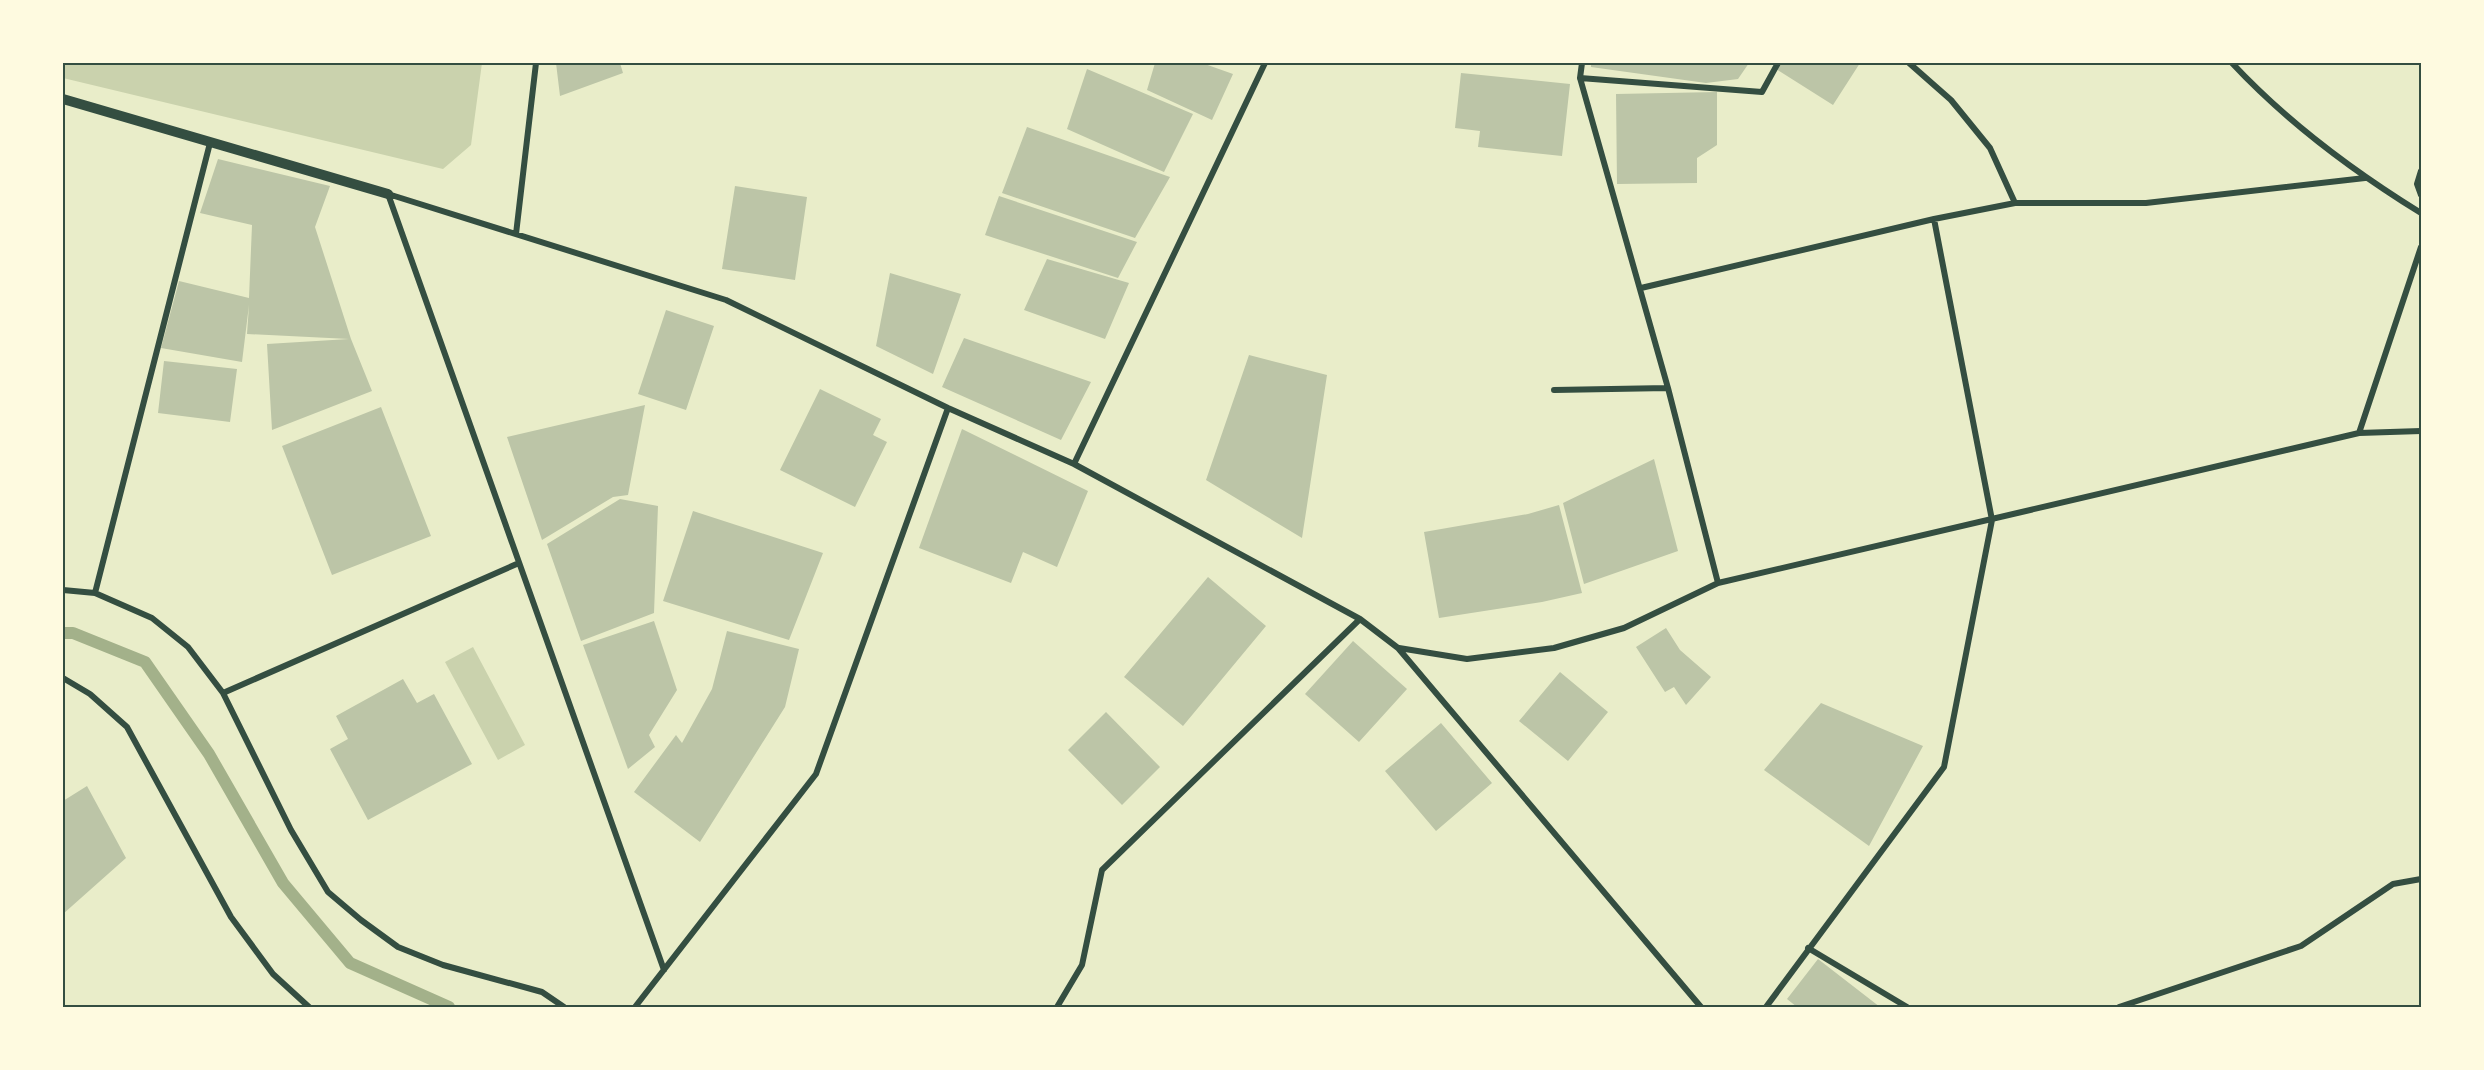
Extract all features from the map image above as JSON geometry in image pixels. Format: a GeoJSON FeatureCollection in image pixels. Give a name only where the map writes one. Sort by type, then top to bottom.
{"type":"FeatureCollection","features":[{"type":"Feature","properties":{"kind":"street"},"geometry":{"type":"LineString","coordinates":[[516,234],[536,63]]}},
{"type":"Feature","properties":{"kind":"street"},"geometry":{"type":"LineString","coordinates":[[1074,464],[1265,63]]}},
{"type":"Feature","properties":{"kind":"street"},"geometry":{"type":"LineString","coordinates":[[1582,63],[1580,78],[1641,288],[1718,583]]}},
{"type":"Feature","properties":{"kind":"street"},"geometry":{"type":"LineString","coordinates":[[1580,78],[1762,92],[1778,63]]}},
{"type":"Feature","properties":{"kind":"street"},"geometry":{"type":"LineString","coordinates":[[1909,63],[1951,100],[1990,148],[2015,203]]}},
{"type":"Feature","properties":{"kind":"street"},"geometry":{"type":"LineString","coordinates":[[2232,63],[2258,90],[2365,178],[2421,213]]}},
{"type":"Feature","properties":{"kind":"street"},"geometry":{"type":"LineString","coordinates":[[63,99],[388,194],[726,300],[948,408],[1074,464],[1360,619],[1398,648],[1701,1007]]}},
{"type":"Feature","properties":{"kind":"street"},"geometry":{"type":"LineString","coordinates":[[95,593],[210,142]]}},
{"type":"Feature","properties":{"kind":"street"},"geometry":{"type":"LineString","coordinates":[[2421,171],[2416,184],[2421,195]]}},
{"type":"Feature","properties":{"kind":"street"},"geometry":{"type":"LineString","coordinates":[[1641,288],[1934,219],[2015,203],[2146,203],[2365,178]]}},
{"type":"Feature","properties":{"kind":"street"},"geometry":{"type":"LineString","coordinates":[[388,194],[664,970]]}},
{"type":"Feature","properties":{"kind":"street"},"geometry":{"type":"LineString","coordinates":[[1766,1007],[1944,767],[1992,520],[1934,219]]}},
{"type":"Feature","properties":{"kind":"street"},"geometry":{"type":"LineString","coordinates":[[2359,433],[2421,247]]}},
{"type":"Feature","properties":{"kind":"street"},"geometry":{"type":"LineString","coordinates":[[1554,390],[1668,388]]}},
{"type":"Feature","properties":{"kind":"street"},"geometry":{"type":"LineString","coordinates":[[635,1007],[816,774],[948,408]]}},
{"type":"Feature","properties":{"kind":"street"},"geometry":{"type":"LineString","coordinates":[[1398,648],[1467,659],[1554,648],[1624,628],[1718,583],[2359,433],[2421,431]]}},
{"type":"Feature","properties":{"kind":"street"},"geometry":{"type":"LineString","coordinates":[[223,693],[519,563]]}},
{"type":"Feature","properties":{"kind":"street"},"geometry":{"type":"LineString","coordinates":[[63,590],[95,593],[152,618],[188,647],[223,693],[291,830],[328,892],[361,920],[398,947],[442,965],[542,992],[564,1007]]}},
{"type":"Feature","properties":{"kind":"street"},"geometry":{"type":"LineString","coordinates":[[1057,1007],[1082,965],[1102,870],[1360,619]]}},
{"type":"Feature","properties":{"kind":"street"},"geometry":{"type":"LineString","coordinates":[[63,678],[90,694],[127,728],[231,917],[273,974],[309,1007]]}},
{"type":"Feature","properties":{"kind":"street"},"geometry":{"type":"LineString","coordinates":[[2119,1007],[2301,946],[2393,884],[2421,879]]}},
{"type":"Feature","properties":{"kind":"street"},"geometry":{"type":"LineString","coordinates":[[1808,948],[1907,1007]]}},
{"type":"Feature","properties":{"kind":"green space"},"geometry":{"type":"Polygon","coordinates":[[[63,63],[482,63],[471,145],[443,169],[63,78],[63,63]]]}},
{"type":"Feature","properties":{"kind":"green space"},"geometry":{"type":"Polygon","coordinates":[[[473,647],[525,745],[498,760],[445,662],[473,647]]]}},
{"type":"Feature","properties":{"kind":"building"},"geometry":{"type":"Polygon","coordinates":[[[556,63],[620,63],[623,73],[560,96],[556,63]]]}},
{"type":"Feature","properties":{"kind":"building"},"geometry":{"type":"Polygon","coordinates":[[[1155,63],[1202,63],[1233,74],[1212,120],[1147,90],[1155,63]]]}},
{"type":"Feature","properties":{"kind":"building"},"geometry":{"type":"Polygon","coordinates":[[[1591,63],[1749,63],[1738,79],[1706,83],[1591,67],[1591,63]]]}},
{"type":"Feature","properties":{"kind":"building"},"geometry":{"type":"Polygon","coordinates":[[[1780,63],[1860,63],[1833,105],[1776,69],[1780,63]]]}},
{"type":"Feature","properties":{"kind":"building"},"geometry":{"type":"Polygon","coordinates":[[[1087,69],[1193,114],[1164,172],[1067,129],[1087,69]]]}},
{"type":"Feature","properties":{"kind":"building"},"geometry":{"type":"Polygon","coordinates":[[[1461,73],[1570,84],[1562,156],[1478,147],[1480,131],[1455,128],[1461,73]]]}},
{"type":"Feature","properties":{"kind":"building"},"geometry":{"type":"Polygon","coordinates":[[[1717,92],[1717,145],[1697,158],[1697,183],[1617,184],[1616,94],[1717,92]]]}},
{"type":"Feature","properties":{"kind":"building"},"geometry":{"type":"Polygon","coordinates":[[[1027,127],[1170,177],[1135,238],[1002,193],[1027,127]]]}},
{"type":"Feature","properties":{"kind":"building"},"geometry":{"type":"Polygon","coordinates":[[[218,159],[330,186],[315,227],[351,339],[372,391],[272,430],[267,344],[349,339],[247,334],[249,305],[242,362],[161,348],[179,281],[249,298],[252,225],[200,213],[218,159]]]}},
{"type":"Feature","properties":{"kind":"building"},"geometry":{"type":"Polygon","coordinates":[[[735,186],[807,197],[795,280],[722,269],[735,186]]]}},
{"type":"Feature","properties":{"kind":"building"},"geometry":{"type":"Polygon","coordinates":[[[999,196],[1137,242],[1118,278],[985,235],[999,196]]]}},
{"type":"Feature","properties":{"kind":"building"},"geometry":{"type":"Polygon","coordinates":[[[1047,259],[1129,283],[1105,339],[1024,310],[1047,259]]]}},
{"type":"Feature","properties":{"kind":"building"},"geometry":{"type":"Polygon","coordinates":[[[890,273],[961,294],[933,374],[876,346],[890,273]]]}},
{"type":"Feature","properties":{"kind":"building"},"geometry":{"type":"Polygon","coordinates":[[[666,310],[714,326],[686,410],[638,394],[666,310]]]}},
{"type":"Feature","properties":{"kind":"building"},"geometry":{"type":"Polygon","coordinates":[[[964,338],[1091,382],[1061,440],[942,387],[964,338]]]}},
{"type":"Feature","properties":{"kind":"building"},"geometry":{"type":"Polygon","coordinates":[[[1249,355],[1327,375],[1302,538],[1206,480],[1249,355]]]}},
{"type":"Feature","properties":{"kind":"building"},"geometry":{"type":"Polygon","coordinates":[[[164,361],[237,369],[230,422],[158,413],[164,361]]]}},
{"type":"Feature","properties":{"kind":"building"},"geometry":{"type":"Polygon","coordinates":[[[820,389],[881,419],[873,435],[887,442],[855,507],[780,470],[820,389]]]}},
{"type":"Feature","properties":{"kind":"building"},"geometry":{"type":"Polygon","coordinates":[[[645,405],[628,495],[613,497],[542,540],[507,437],[645,405]]]}},
{"type":"Feature","properties":{"kind":"building"},"geometry":{"type":"Polygon","coordinates":[[[381,407],[431,536],[332,575],[282,446],[381,407]]]}},
{"type":"Feature","properties":{"kind":"building"},"geometry":{"type":"Polygon","coordinates":[[[962,429],[1088,491],[1057,567],[1023,552],[1011,583],[919,548],[962,429]]]}},
{"type":"Feature","properties":{"kind":"building"},"geometry":{"type":"Polygon","coordinates":[[[1654,459],[1678,551],[1584,584],[1563,503],[1654,459]]]}},
{"type":"Feature","properties":{"kind":"building"},"geometry":{"type":"Polygon","coordinates":[[[620,499],[658,506],[654,613],[581,641],[547,544],[620,499]]]}},
{"type":"Feature","properties":{"kind":"building"},"geometry":{"type":"Polygon","coordinates":[[[1559,505],[1582,593],[1542,602],[1439,618],[1424,532],[1528,514],[1559,505]]]}},
{"type":"Feature","properties":{"kind":"building"},"geometry":{"type":"Polygon","coordinates":[[[693,511],[823,553],[789,640],[663,601],[693,511]]]}},
{"type":"Feature","properties":{"kind":"building"},"geometry":{"type":"Polygon","coordinates":[[[1208,577],[1266,626],[1183,726],[1124,677],[1208,577]]]}},
{"type":"Feature","properties":{"kind":"building"},"geometry":{"type":"Polygon","coordinates":[[[654,621],[677,690],[649,735],[655,747],[628,769],[583,645],[654,621]]]}},
{"type":"Feature","properties":{"kind":"building"},"geometry":{"type":"Polygon","coordinates":[[[1666,628],[1680,650],[1711,677],[1686,705],[1674,687],[1665,692],[1636,647],[1666,628]]]}},
{"type":"Feature","properties":{"kind":"building"},"geometry":{"type":"Polygon","coordinates":[[[727,631],[799,649],[785,707],[700,842],[634,792],[676,735],[682,743],[712,689],[727,631]]]}},
{"type":"Feature","properties":{"kind":"building"},"geometry":{"type":"Polygon","coordinates":[[[1353,641],[1407,689],[1359,742],[1305,694],[1353,641]]]}},
{"type":"Feature","properties":{"kind":"building"},"geometry":{"type":"Polygon","coordinates":[[[1560,672],[1608,712],[1568,761],[1519,721],[1560,672]]]}},
{"type":"Feature","properties":{"kind":"building"},"geometry":{"type":"Polygon","coordinates":[[[403,679],[417,703],[434,694],[472,764],[368,820],[330,749],[348,739],[336,716],[403,679]]]}},
{"type":"Feature","properties":{"kind":"building"},"geometry":{"type":"Polygon","coordinates":[[[1821,703],[1923,746],[1869,846],[1764,770],[1821,703]]]}},
{"type":"Feature","properties":{"kind":"building"},"geometry":{"type":"Polygon","coordinates":[[[1106,712],[1160,767],[1122,805],[1068,750],[1106,712]]]}},
{"type":"Feature","properties":{"kind":"building"},"geometry":{"type":"Polygon","coordinates":[[[1441,723],[1492,783],[1436,831],[1385,771],[1441,723]]]}},
{"type":"Feature","properties":{"kind":"building"},"geometry":{"type":"Polygon","coordinates":[[[87,786],[126,858],[63,914],[63,801],[87,786]]]}},
{"type":"Feature","properties":{"kind":"building"},"geometry":{"type":"Polygon","coordinates":[[[1818,959],[1880,1007],[1797,1007],[1787,999],[1818,959]]]}},
{"type":"Feature","properties":{"kind":"waterway"},"geometry":{"type":"LineString","coordinates":[[63,633],[73,633],[145,662],[209,754],[283,883],[350,963],[449,1007]]}}]}
